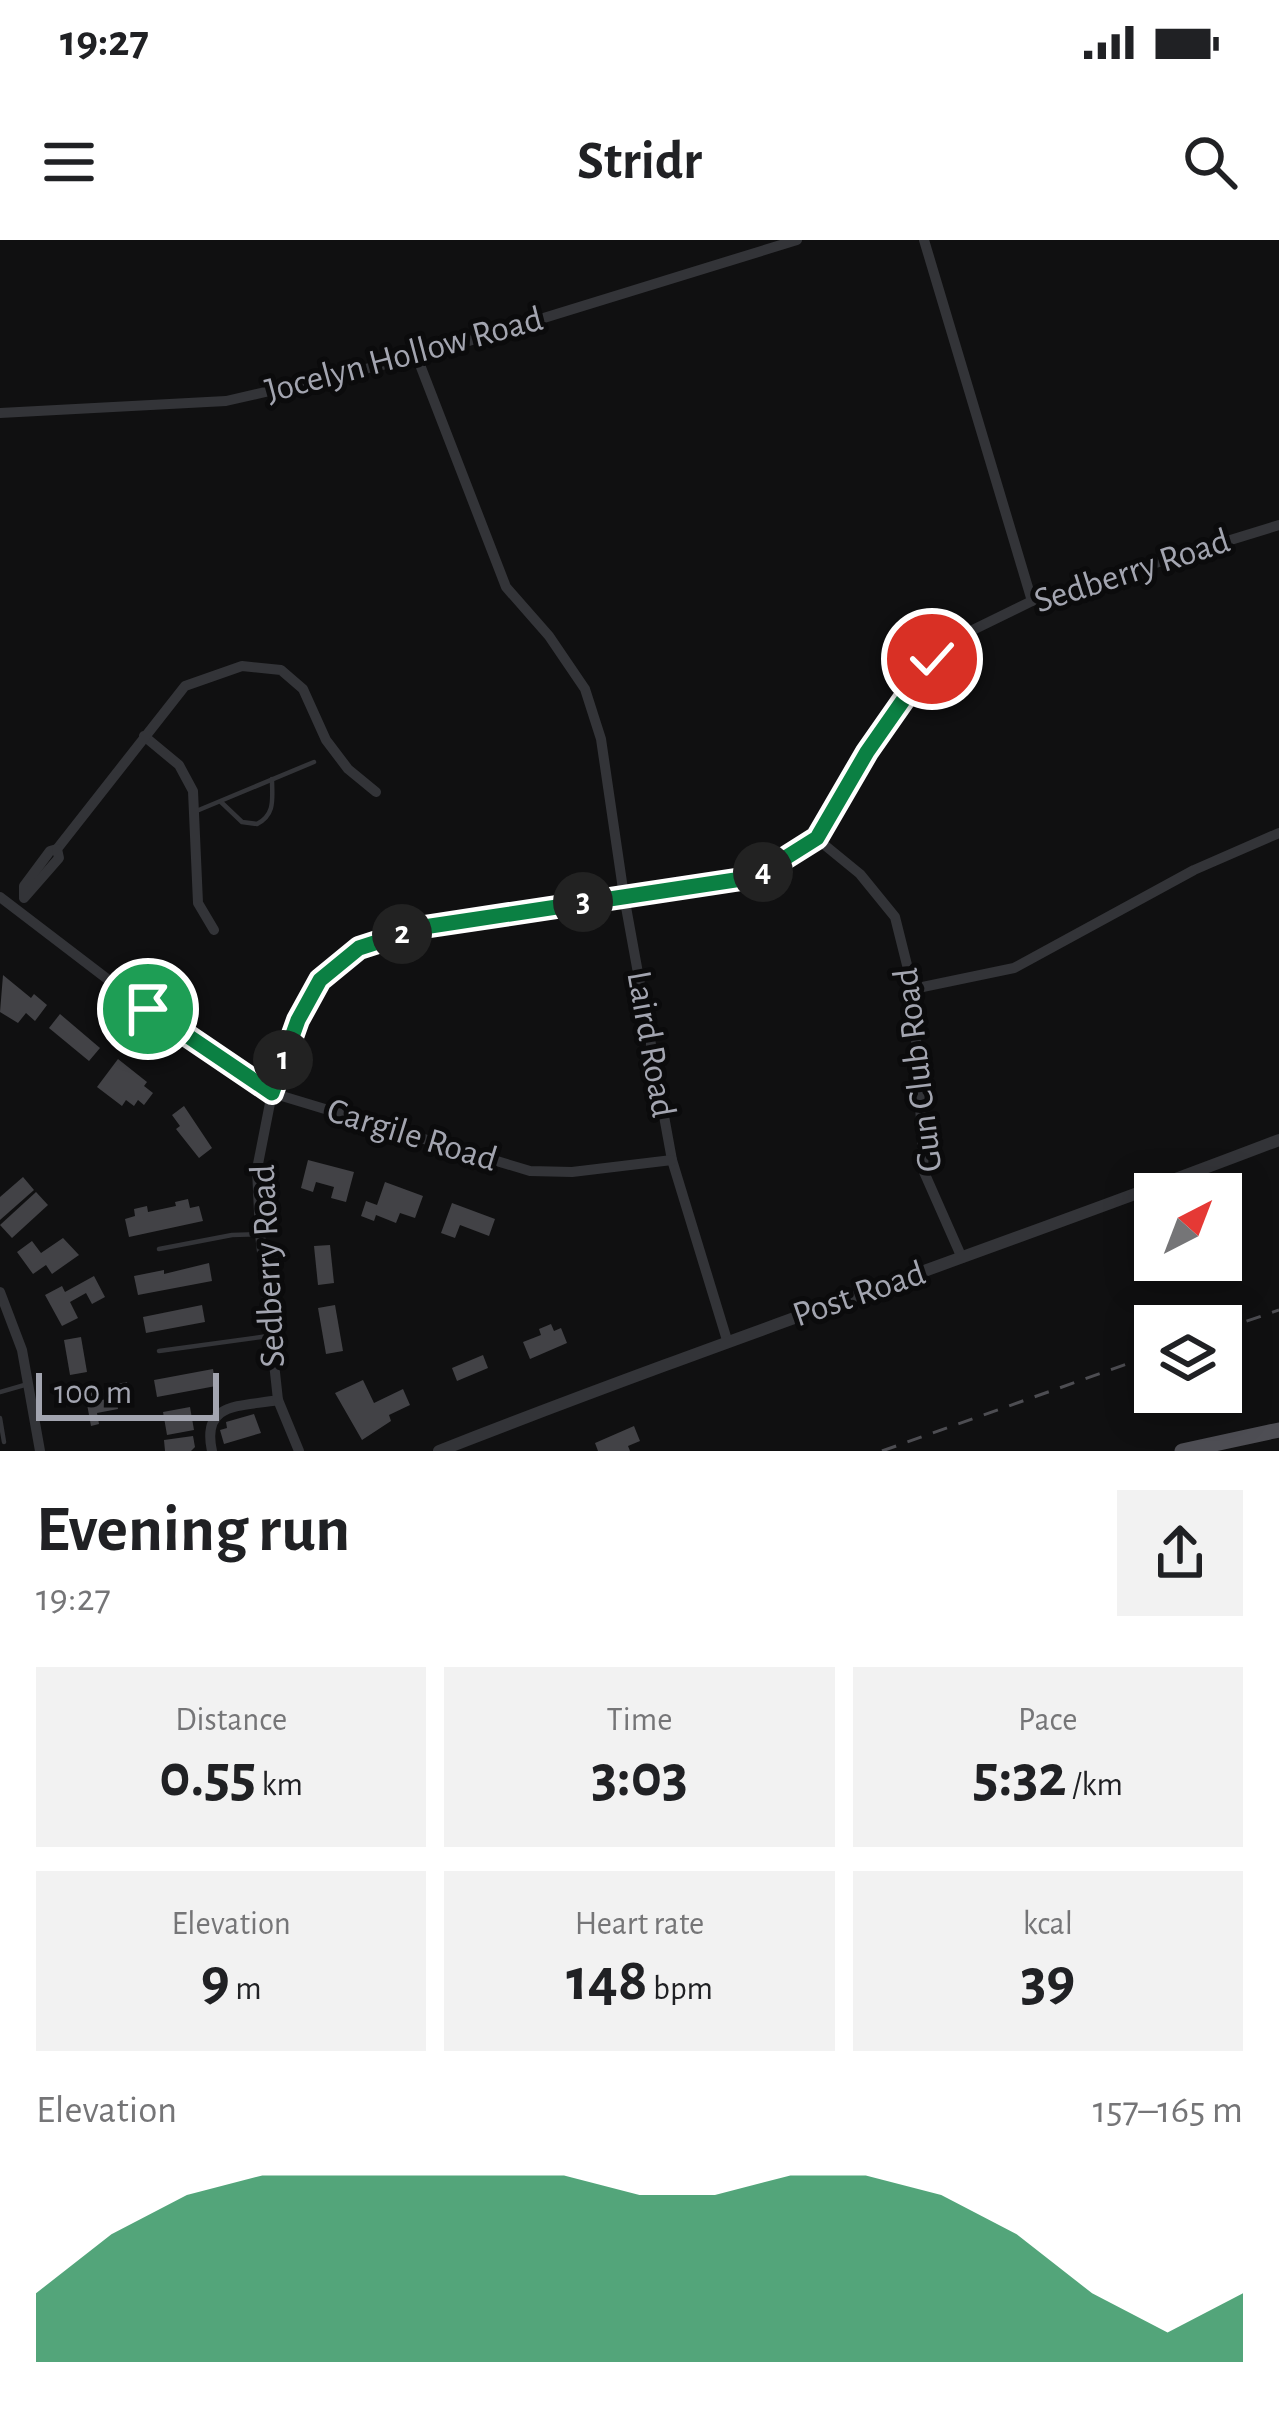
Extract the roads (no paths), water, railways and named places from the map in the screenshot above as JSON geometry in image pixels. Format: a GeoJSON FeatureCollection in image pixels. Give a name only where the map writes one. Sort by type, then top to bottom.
{"type":"FeatureCollection","features":[{"type":"Feature","properties":{"kind":"main road"},"geometry":{"type":"LineString","coordinates":[[1192,1450],[1279,1430]]}},
{"type":"Feature","properties":{"kind":"street","name":"Jocelyn Hollow Road"},"geometry":{"type":"LineString","coordinates":[[0,413],[226,401],[417,357],[797,240]]}},
{"type":"Feature","properties":{"kind":"street"},"geometry":{"type":"LineString","coordinates":[[924,240],[1032,601]]}},
{"type":"Feature","properties":{"kind":"street","name":"Laird Road"},"geometry":{"type":"LineString","coordinates":[[417,357],[506,587],[549,636],[585,689],[601,739],[672,1160],[727,1340]]}},
{"type":"Feature","properties":{"kind":"street","name":"Sedberry Road"},"geometry":{"type":"LineString","coordinates":[[299,1451],[278,1400],[268,1336],[257,1169],[272,1093],[298,1020],[320,980],[359,948],[424,927],[755,877],[817,838],[867,752],[940,646],[1032,601],[1279,525]]}},
{"type":"Feature","properties":{"kind":"street"},"geometry":{"type":"LineString","coordinates":[[15,909],[185,686],[242,666],[281,670],[303,689],[326,740],[348,769],[376,792]]}},
{"type":"Feature","properties":{"kind":"street"},"geometry":{"type":"LineString","coordinates":[[144,736],[179,765],[193,790],[199,902],[214,929]]}},
{"type":"Feature","properties":{"kind":"street"},"geometry":{"type":"LineString","coordinates":[[913,988],[1014,968],[1194,870],[1279,833]]}},
{"type":"Feature","properties":{"kind":"street","name":"Gun Club Road"},"geometry":{"type":"LineString","coordinates":[[817,838],[860,874],[895,917],[913,988],[924,1172],[962,1258]]}},
{"type":"Feature","properties":{"kind":"street","name":"Cargile Road"},"geometry":{"type":"LineString","coordinates":[[0,897],[123,992],[272,1093],[530,1171],[572,1172],[672,1160]]}},
{"type":"Feature","properties":{"kind":"street","name":"Post Road"},"geometry":{"type":"LineString","coordinates":[[439,1451],[727,1340],[1279,1140]]}},
{"type":"Feature","properties":{"kind":"street"},"geometry":{"type":"LineString","coordinates":[[0,1292],[22,1350],[40,1451]]}},
{"type":"Feature","properties":{"kind":"street"},"geometry":{"type":"LineString","coordinates":[[212,1451],[208,1434],[216,1415],[278,1400]]}},
{"type":"Feature","properties":{"kind":"lane"},"geometry":{"type":"LineString","coordinates":[[194,812],[314,762]]}},
{"type":"Feature","properties":{"kind":"lane"},"geometry":{"type":"LineString","coordinates":[[220,801],[242,822],[257,824],[269,815],[272,779]]}},
{"type":"Feature","properties":{"kind":"lane"},"geometry":{"type":"LineString","coordinates":[[159,1249],[260,1234]]}},
{"type":"Feature","properties":{"kind":"lane"},"geometry":{"type":"LineString","coordinates":[[159,1351],[268,1336]]}},
{"type":"Feature","properties":{"kind":"lane"},"geometry":{"type":"LineString","coordinates":[[0,1392],[28,1384]]}},
{"type":"Feature","properties":{"kind":"lane"},"geometry":{"type":"LineString","coordinates":[[0,1418],[4,1442]]}},
{"type":"Feature","properties":{"kind":"railway"},"geometry":{"type":"LineString","coordinates":[[1242,1323],[1279,1310]]}},
{"type":"Feature","properties":{"kind":"railway"},"geometry":{"type":"LineString","coordinates":[[882,1451],[1134,1361]]}}]}
